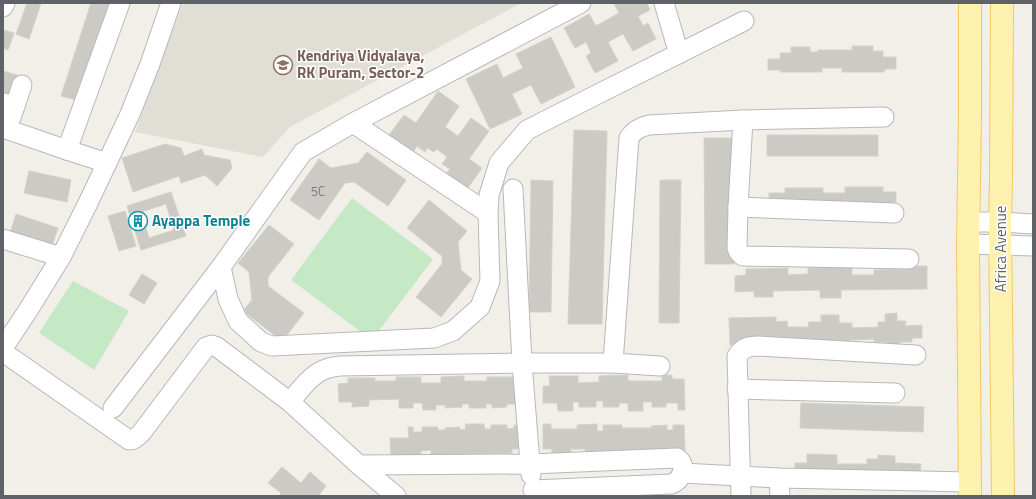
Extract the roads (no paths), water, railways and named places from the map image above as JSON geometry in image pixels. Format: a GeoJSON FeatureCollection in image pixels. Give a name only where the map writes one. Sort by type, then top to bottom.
{"type":"FeatureCollection","features":[{"type":"Feature","properties":{"kind":"main road"},"geometry":{"type":"LineString","coordinates":[[969,489],[968,222],[970,3]]}},
{"type":"Feature","properties":{"kind":"main road","name":"Africa Avenue"},"geometry":{"type":"LineString","coordinates":[[1002,3],[1002,179],[1000,245],[1003,496]]}},
{"type":"Feature","properties":{"kind":"main road"},"geometry":{"type":"LineString","coordinates":[[969,369],[960,353],[958,345],[955,226],[956,164],[961,143],[970,134]]}},
{"type":"Feature","properties":{"kind":"street"},"geometry":{"type":"LineString","coordinates":[[3,7],[5,3]]}},
{"type":"Feature","properties":{"kind":"street"},"geometry":{"type":"LineString","coordinates":[[66,150],[120,3]]}},
{"type":"Feature","properties":{"kind":"street"},"geometry":{"type":"LineString","coordinates":[[3,348],[28,312],[61,257],[130,114],[150,64],[171,3]]}},
{"type":"Feature","properties":{"kind":"street"},"geometry":{"type":"LineString","coordinates":[[113,408],[221,267],[303,152],[353,123],[581,3]]}},
{"type":"Feature","properties":{"kind":"street"},"geometry":{"type":"LineString","coordinates":[[664,3],[679,54]]}},
{"type":"Feature","properties":{"kind":"street"},"geometry":{"type":"LineString","coordinates":[[221,267],[228,299],[238,320],[261,342],[272,346],[434,338],[453,331],[480,307],[490,281],[489,195],[499,163],[527,130],[744,21]]}},
{"type":"Feature","properties":{"kind":"street"},"geometry":{"type":"LineString","coordinates":[[22,85],[9,104],[5,129],[106,162]]}},
{"type":"Feature","properties":{"kind":"street"},"geometry":{"type":"LineString","coordinates":[[613,363],[629,138],[633,132],[640,127],[649,125],[743,120],[884,118]]}},
{"type":"Feature","properties":{"kind":"street"},"geometry":{"type":"LineString","coordinates":[[743,120],[737,248],[743,256],[909,259]]}},
{"type":"Feature","properties":{"kind":"street"},"geometry":{"type":"LineString","coordinates":[[353,123],[488,212]]}},
{"type":"Feature","properties":{"kind":"street"},"geometry":{"type":"LineString","coordinates":[[359,465],[530,464],[677,458],[683,465],[679,480],[671,484],[533,493],[530,464],[522,363],[513,189]]}},
{"type":"Feature","properties":{"kind":"street"},"geometry":{"type":"LineString","coordinates":[[738,207],[894,213]]}},
{"type":"Feature","properties":{"kind":"street"},"geometry":{"type":"LineString","coordinates":[[968,222],[1033,224]]}},
{"type":"Feature","properties":{"kind":"street"},"geometry":{"type":"LineString","coordinates":[[3,239],[61,257]]}},
{"type":"Feature","properties":{"kind":"street"},"geometry":{"type":"LineString","coordinates":[[968,244],[1033,246]]}},
{"type":"Feature","properties":{"kind":"street"},"geometry":{"type":"LineString","coordinates":[[3,352],[129,440],[136,438],[142,432],[203,351],[212,345],[222,350],[290,402],[359,465],[396,496]]}},
{"type":"Feature","properties":{"kind":"street"},"geometry":{"type":"LineString","coordinates":[[741,496],[737,356],[741,351],[750,346],[758,346],[916,355]]}},
{"type":"Feature","properties":{"kind":"street"},"geometry":{"type":"LineString","coordinates":[[290,402],[309,380],[317,374],[325,369],[339,366],[613,363],[660,366]]}},
{"type":"Feature","properties":{"kind":"street"},"geometry":{"type":"LineString","coordinates":[[737,390],[895,393]]}},
{"type":"Feature","properties":{"kind":"street"},"geometry":{"type":"LineString","coordinates":[[682,473],[740,476],[780,487],[969,489]]}},
{"type":"Feature","properties":{"kind":"place","name":"Kendriya Vidyalaya, RK Puram, Sector-2"},"geometry":{"type":"Point","coordinates":[283,65]}},
{"type":"Feature","properties":{"kind":"place","name":"Ayappa Temple"},"geometry":{"type":"Point","coordinates":[138,221]}}]}
